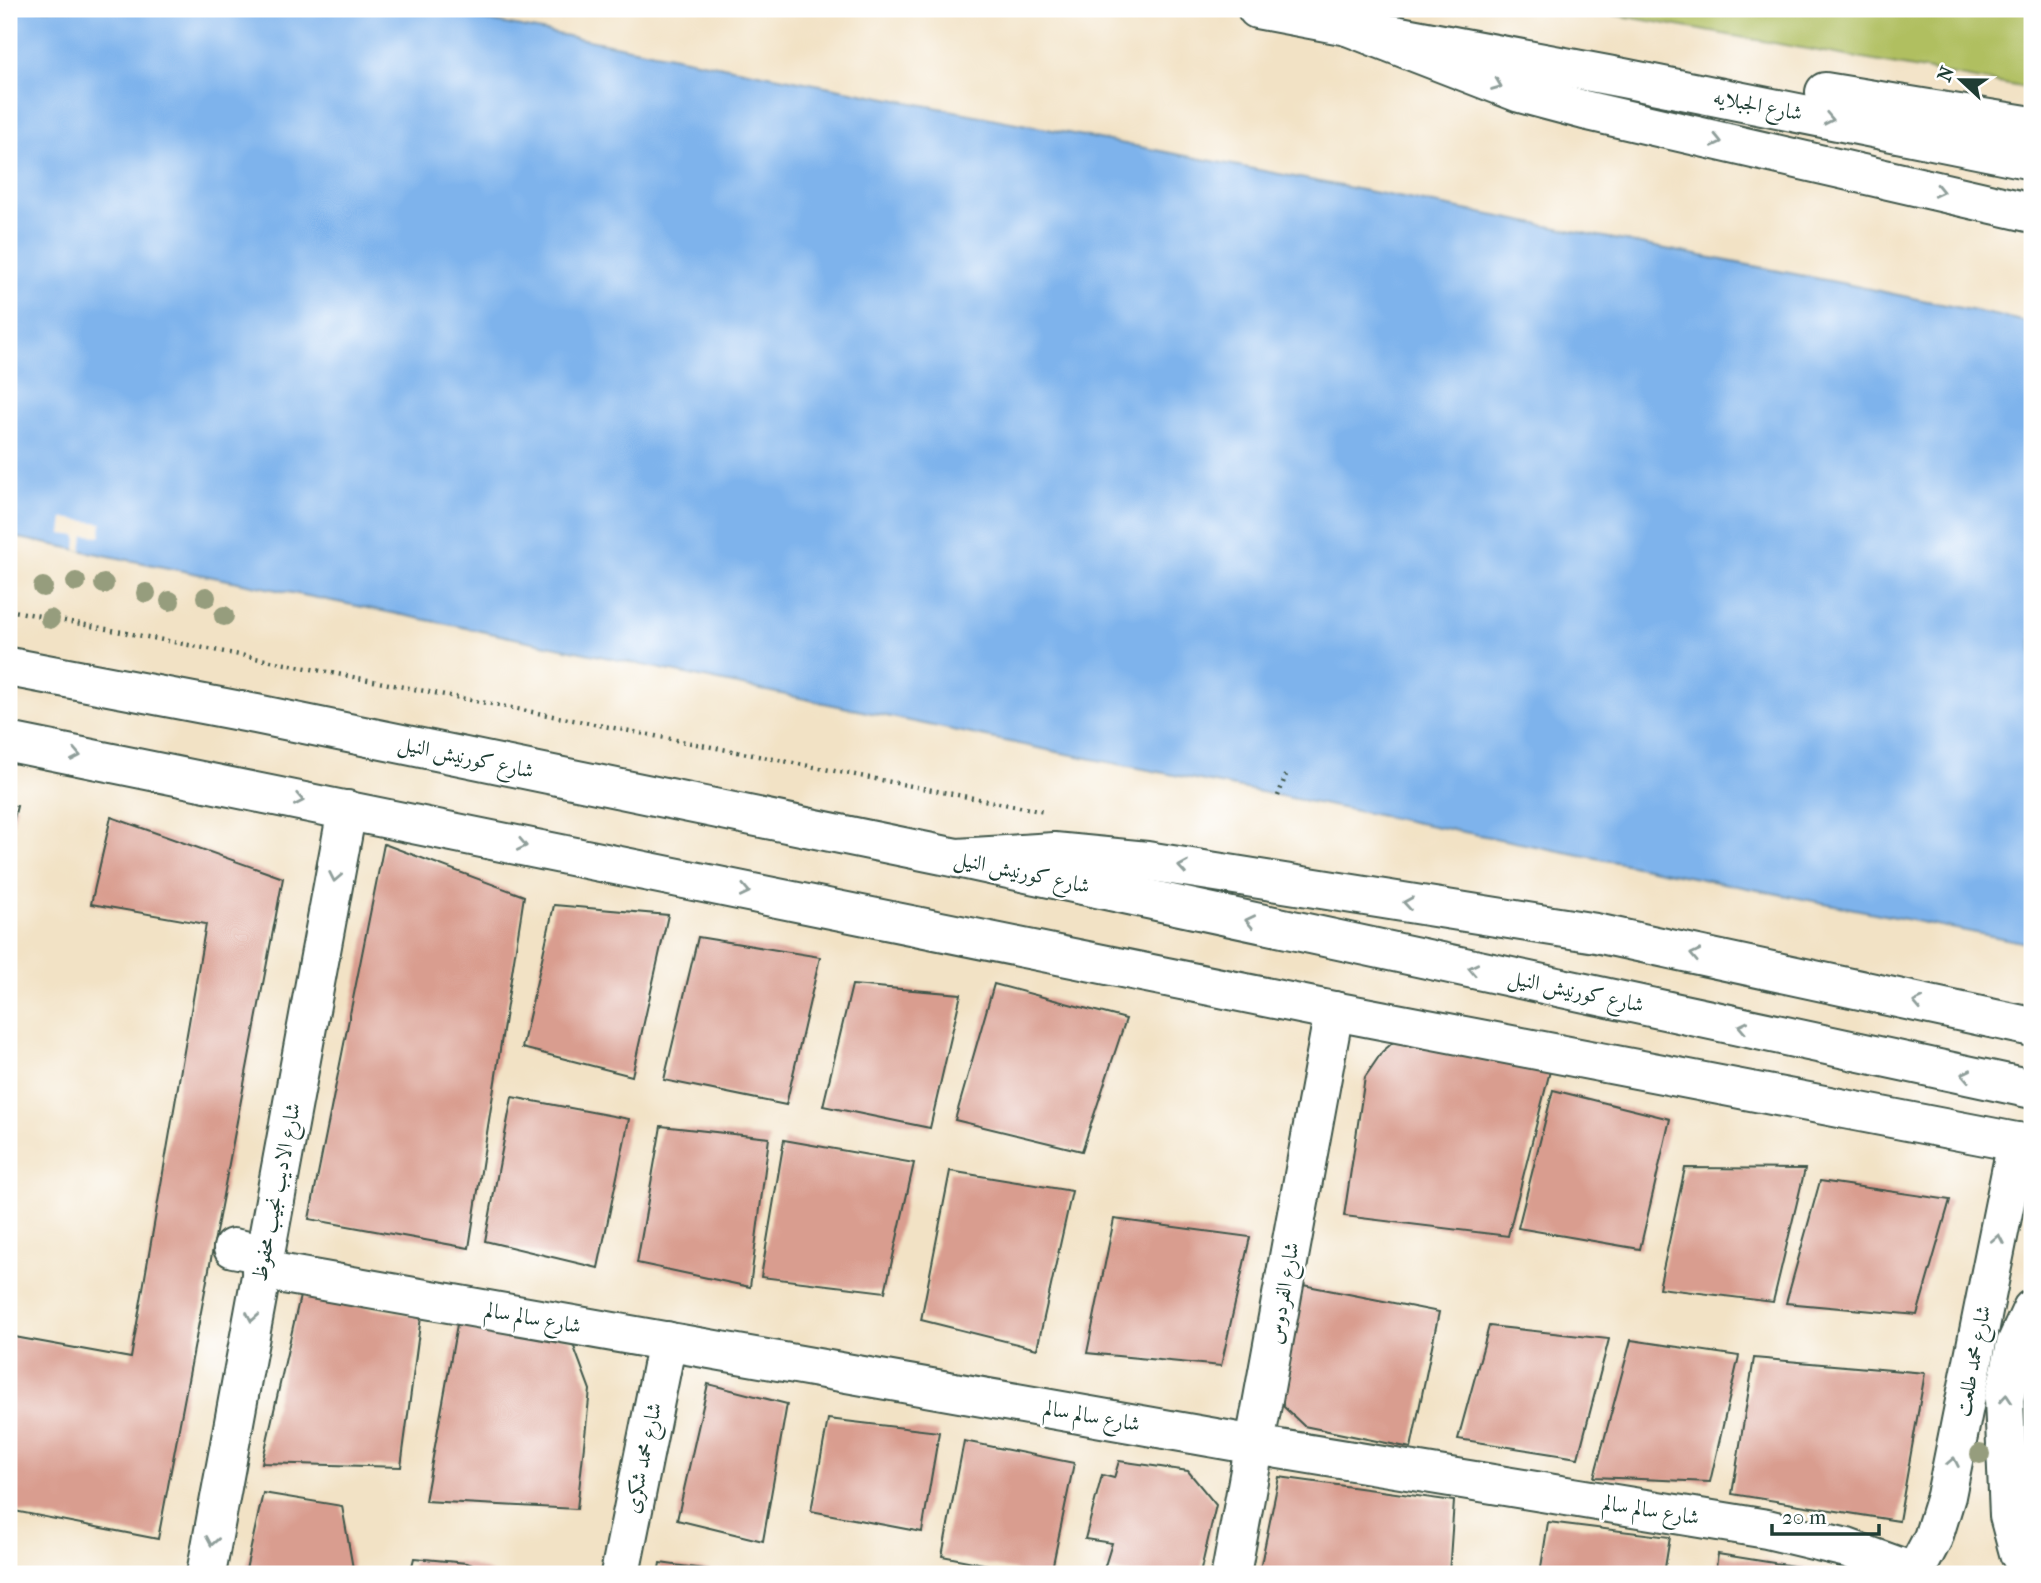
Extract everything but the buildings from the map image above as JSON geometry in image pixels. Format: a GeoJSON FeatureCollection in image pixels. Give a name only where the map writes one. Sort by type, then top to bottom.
{"type":"FeatureCollection","features":[{"type":"Feature","properties":{"kind":"main road","name":"شارع الجبلايه"},"geometry":{"type":"LineString","coordinates":[[1257,9],[1484,51],[2032,160]]}},
{"type":"Feature","properties":{"kind":"main road"},"geometry":{"type":"LineString","coordinates":[[1342,24],[1520,93],[2032,212]]}},
{"type":"Feature","properties":{"kind":"main road","name":"شارع الجبلايه"},"geometry":{"type":"LineString","coordinates":[[1484,51],[1527,44],[2032,126]]}},
{"type":"Feature","properties":{"kind":"main road","name":"شارع كورنيش النيل"},"geometry":{"type":"LineString","coordinates":[[9,667],[256,714],[957,858],[2032,1089]]}},
{"type":"Feature","properties":{"kind":"main road"},"geometry":{"type":"LineString","coordinates":[[9,742],[1334,1011],[2025,1143]]}},
{"type":"Feature","properties":{"kind":"main road","name":"شارع الاديب نجيب محفوظ"},"geometry":{"type":"LineString","coordinates":[[206,1574],[253,1257],[347,810]]}},
{"type":"Feature","properties":{"kind":"main road"},"geometry":{"type":"LineString","coordinates":[[957,858],[1054,852],[1147,862],[1597,933],[2032,1027]]}},
{"type":"Feature","properties":{"kind":"main road","name":"شارع الفردوس"},"geometry":{"type":"LineString","coordinates":[[1231,1574],[1334,1011]]}},
{"type":"Feature","properties":{"kind":"main road","name":"شارع محمد طلعت"},"geometry":{"type":"LineString","coordinates":[[1917,1574],[1933,1538],[1946,1496],[2025,1143]]}},
{"type":"Feature","properties":{"kind":"main road","name":"شارع سالم سالم"},"geometry":{"type":"LineString","coordinates":[[253,1257],[667,1341],[1255,1445],[1767,1529],[1847,1548],[1917,1574]]}},
{"type":"Feature","properties":{"kind":"main road"},"geometry":{"type":"LineString","coordinates":[[2032,1309],[2016,1344],[2004,1399],[2009,1516],[2019,1553],[2032,1574]]}},
{"type":"Feature","properties":{"kind":"main road","name":"شارع محمد شكرى"},"geometry":{"type":"LineString","coordinates":[[620,1574],[667,1341]]}},
{"type":"Feature","properties":{"kind":"path"},"geometry":{"type":"LineString","coordinates":[[9,610],[1047,813]]}},
{"type":"Feature","properties":{"kind":"path"},"geometry":{"type":"LineString","coordinates":[[1278,796],[1286,775]]}},
{"type":"Feature","properties":{"kind":"green space"},"geometry":{"type":"Polygon","coordinates":[[[1582,9],[2032,9],[2032,89],[1582,9]]]}},
{"type":"Feature","properties":{"kind":"water"},"geometry":{"type":"Polygon","coordinates":[[[9,9],[429,9],[1846,284],[2032,323],[2032,944],[1057,752],[457,626],[9,536],[9,9]]]}},
{"type":"Feature","properties":{"kind":"pier"},"geometry":{"type":"Polygon","coordinates":[[[63,518],[102,523],[101,536],[84,535],[82,551],[76,550],[77,536],[61,534],[63,518]]]}}]}
